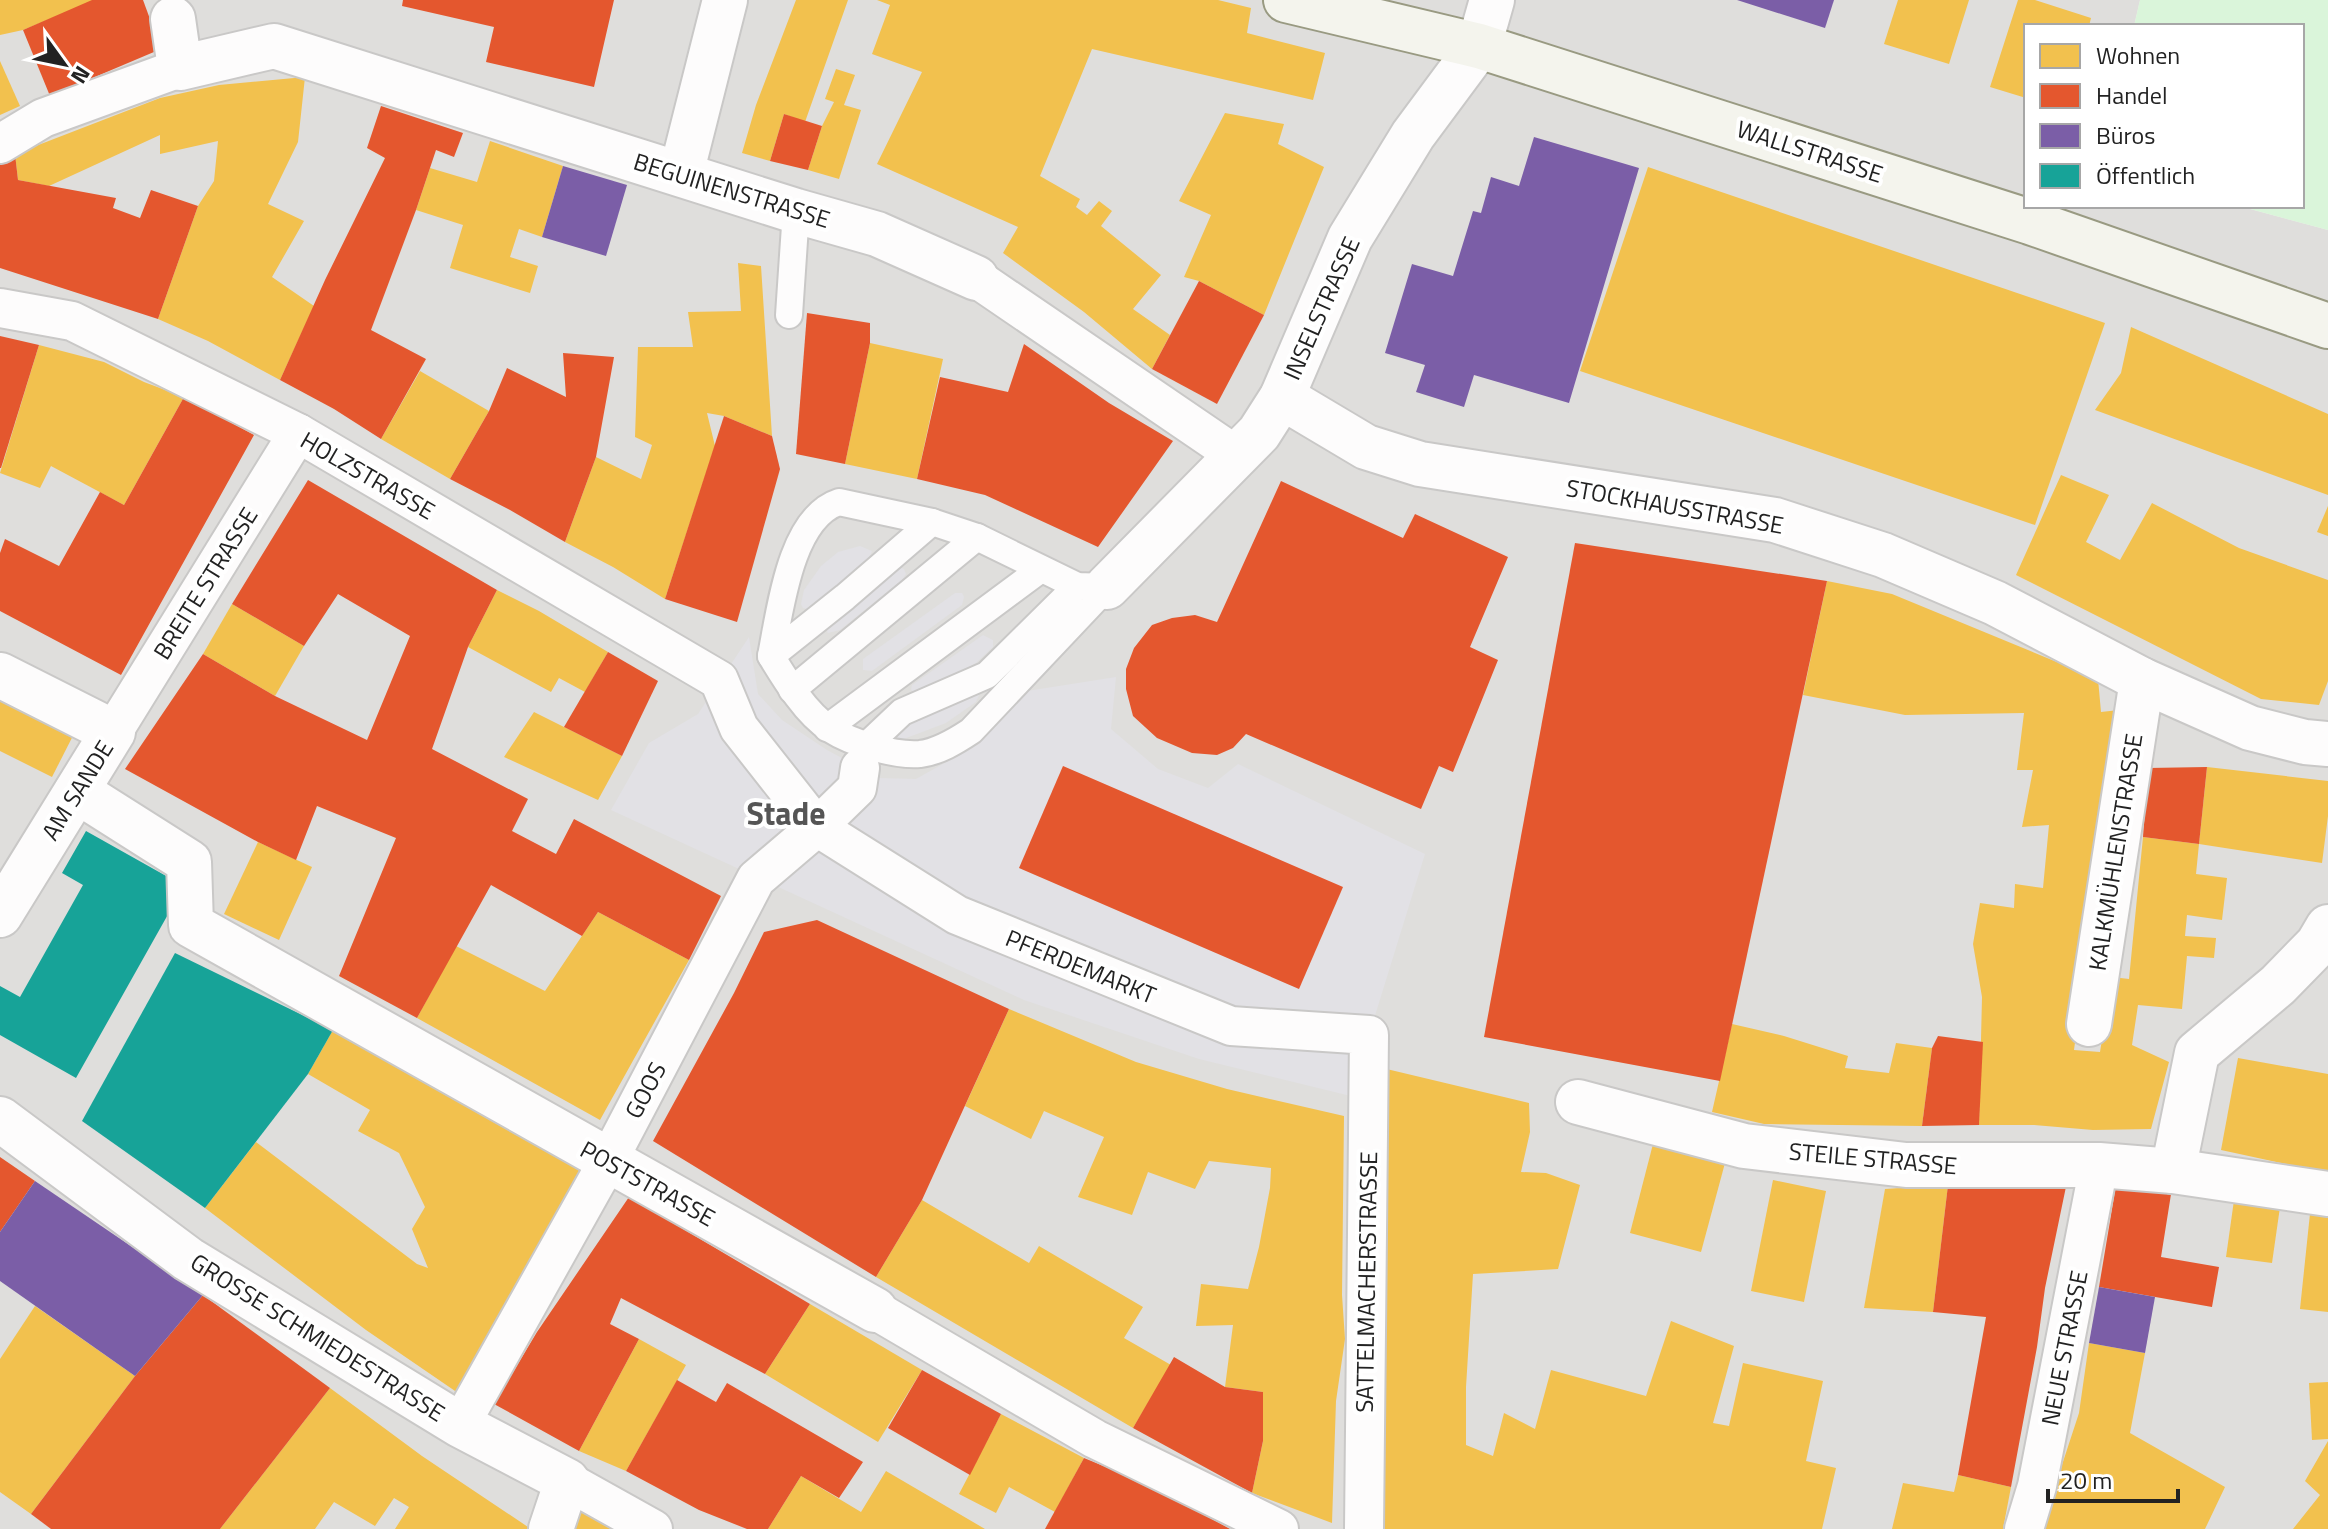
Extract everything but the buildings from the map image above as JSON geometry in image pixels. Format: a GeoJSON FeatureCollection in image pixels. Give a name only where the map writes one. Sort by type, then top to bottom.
{"type":"FeatureCollection","features":[{"type":"Feature","properties":{"kind":"main road","name":"WALLSTRASSE"},"geometry":{"type":"LineString","coordinates":[[1286,0],[1479,46],[2030,222],[2328,326]]}},
{"type":"Feature","properties":{"kind":"street"},"geometry":{"type":"LineString","coordinates":[[681,174],[725,0]]}},
{"type":"Feature","properties":{"kind":"street","name":"INSELSTRASSE"},"geometry":{"type":"LineString","coordinates":[[1092,587],[1259,433],[1282,397],[1350,238],[1413,135],[1479,46],[1492,0]]}},
{"type":"Feature","properties":{"kind":"street"},"geometry":{"type":"LineString","coordinates":[[173,19],[180,68]]}},
{"type":"Feature","properties":{"kind":"street","name":"BEGUINENSTRASSE"},"geometry":{"type":"LineString","coordinates":[[0,144],[43,118],[180,68],[274,46],[877,234],[976,278],[1237,456]]}},
{"type":"Feature","properties":{"kind":"street","name":"HOLZSTRASSE"},"geometry":{"type":"LineString","coordinates":[[0,308],[72,321],[298,433],[719,680]]}},
{"type":"Feature","properties":{"kind":"street","name":"STOCKHAUSSTRASSE"},"geometry":{"type":"LineString","coordinates":[[1282,397],[1366,447],[1420,464],[1775,520],[1883,555],[1995,603],[2142,680],[2250,728],[2305,742],[2328,744]]}},
{"type":"Feature","properties":{"kind":"street","name":"BREITE STRASSE"},"geometry":{"type":"LineString","coordinates":[[113,732],[298,433]]}},
{"type":"Feature","properties":{"kind":"street","name":"AM SANDE"},"geometry":{"type":"LineString","coordinates":[[0,675],[113,732],[0,915]]}},
{"type":"Feature","properties":{"kind":"street","name":"PFERDEMARKT"},"geometry":{"type":"LineString","coordinates":[[719,680],[739,728],[817,827],[957,915],[1231,1026],[1369,1035]]}},
{"type":"Feature","properties":{"kind":"street","name":"KALKMÜHLENSTRASSE"},"geometry":{"type":"LineString","coordinates":[[2089,1024],[2142,680]]}},
{"type":"Feature","properties":{"kind":"street"},"geometry":{"type":"LineString","coordinates":[[817,827],[857,788],[862,758]]}},
{"type":"Feature","properties":{"kind":"street","name":"POSTSTRASSE"},"geometry":{"type":"LineString","coordinates":[[77,791],[189,862],[191,925],[875,1310],[1095,1439],[1279,1529]]}},
{"type":"Feature","properties":{"kind":"street","name":"GOOS"},"geometry":{"type":"LineString","coordinates":[[460,1425],[608,1161],[756,879],[817,827]]}},
{"type":"Feature","properties":{"kind":"street"},"geometry":{"type":"LineString","coordinates":[[2173,1171],[2197,1053],[2278,985],[2318,944],[2328,927]]}},
{"type":"Feature","properties":{"kind":"street","name":"SATTELMACHERSTRASSE"},"geometry":{"type":"LineString","coordinates":[[1364,1529],[1369,1035]]}},
{"type":"Feature","properties":{"kind":"street","name":"STEILE STRASSE"},"geometry":{"type":"LineString","coordinates":[[1578,1102],[1744,1146],[1906,1165],[2099,1165],[2173,1171],[2328,1194]]}},
{"type":"Feature","properties":{"kind":"street","name":"GROSSE SCHMIEDESTRASSE"},"geometry":{"type":"LineString","coordinates":[[0,1119],[188,1259],[460,1425],[653,1529]]}},
{"type":"Feature","properties":{"kind":"street","name":"NEUE STRASSE"},"geometry":{"type":"LineString","coordinates":[[2024,1529],[2037,1486],[2099,1165]]}},
{"type":"Feature","properties":{"kind":"street"},"geometry":{"type":"LineString","coordinates":[[551,1529],[567,1481]]}},
{"type":"Feature","properties":{"kind":"lane"},"geometry":{"type":"LineString","coordinates":[[789,315],[796,211]]}},
{"type":"Feature","properties":{"kind":"lane"},"geometry":{"type":"LineString","coordinates":[[839,502],[932,522],[977,537],[1041,569],[1092,587],[971,731],[955,742],[920,754],[862,758],[827,728],[792,690],[771,656],[787,580],[798,548],[812,521],[825,507],[839,502]]}},
{"type":"Feature","properties":{"kind":"lane"},"geometry":{"type":"LineString","coordinates":[[771,656],[932,522]]}},
{"type":"Feature","properties":{"kind":"lane"},"geometry":{"type":"LineString","coordinates":[[792,690],[977,537]]}},
{"type":"Feature","properties":{"kind":"lane"},"geometry":{"type":"LineString","coordinates":[[827,728],[1041,569]]}},
{"type":"Feature","properties":{"kind":"lane"},"geometry":{"type":"LineString","coordinates":[[862,758],[902,712],[987,675],[1092,587]]}},
{"type":"Feature","properties":{"kind":"shaded area"},"geometry":{"type":"Polygon","coordinates":[[[0,0],[2140,0],[2134,24],[2024,24],[2024,208],[2246,208],[2328,230],[2328,1529],[0,1529],[0,0]]]}},
{"type":"Feature","properties":{"kind":"shaded area"},"geometry":{"type":"Polygon","coordinates":[[[860,546],[872,551],[867,563],[818,602],[807,609],[803,608],[804,590],[821,566],[838,552],[860,546]]]}},
{"type":"Feature","properties":{"kind":"shaded area"},"geometry":{"type":"Polygon","coordinates":[[[899,567],[906,574],[902,580],[840,630],[828,633],[825,628],[899,567]]]}},
{"type":"Feature","properties":{"kind":"shaded area"},"geometry":{"type":"Polygon","coordinates":[[[955,593],[962,593],[962,605],[872,671],[863,670],[863,659],[955,593]]]}},
{"type":"Feature","properties":{"kind":"shaded area"},"geometry":{"type":"Polygon","coordinates":[[[983,635],[993,640],[993,647],[976,663],[931,688],[916,693],[911,690],[912,685],[983,635]]]}},
{"type":"Feature","properties":{"kind":"shaded area"},"geometry":{"type":"Polygon","coordinates":[[[749,637],[758,694],[782,720],[827,750],[879,778],[916,779],[971,747],[1027,691],[1116,677],[1111,729],[1158,769],[1208,788],[1238,764],[1425,854],[1369,1035],[1363,1099],[1199,1059],[1024,1000],[611,810],[649,743],[698,714],[749,637]],[[1063,766],[1019,868],[1299,989],[1343,888],[1063,766]]]}},
{"type":"Feature","properties":{"kind":"shaded area"},"geometry":{"type":"Polygon","coordinates":[[[978,689],[980,693],[976,702],[946,723],[901,740],[893,737],[895,729],[978,689]]]}},
{"type":"Feature","properties":{"kind":"green space"},"geometry":{"type":"Polygon","coordinates":[[[2140,0],[2328,0],[2328,230],[2246,208],[2304,208],[2304,24],[2134,24],[2140,0]]]}},
{"type":"Feature","properties":{"kind":"district","name":"Stade"},"geometry":{"type":"Point","coordinates":[786,813]}}]}
